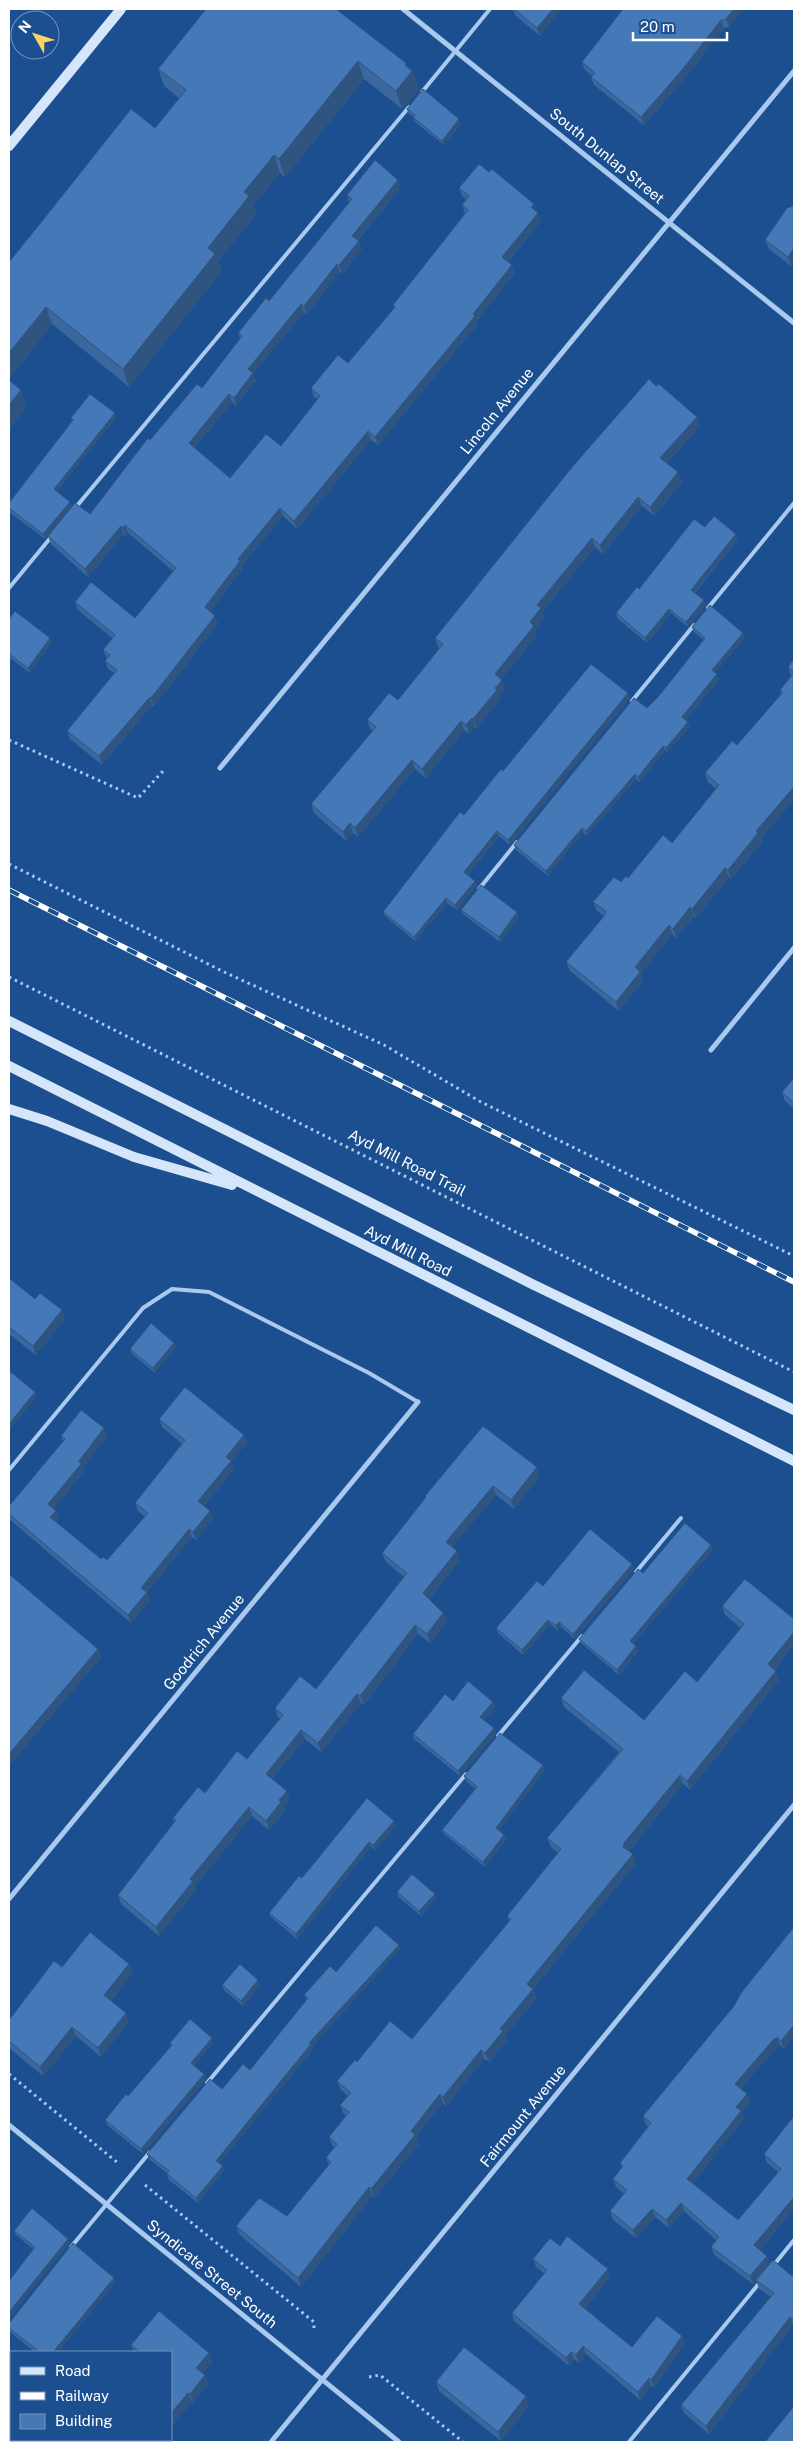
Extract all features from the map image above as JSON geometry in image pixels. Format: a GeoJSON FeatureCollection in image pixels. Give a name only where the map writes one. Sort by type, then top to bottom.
{"type":"FeatureCollection","features":[{"type":"Feature","properties":{"kind":"main road"},"geometry":{"type":"LineString","coordinates":[[9,146],[121,9]]}},
{"type":"Feature","properties":{"kind":"main road","name":"Ayd Mill Road"},"geometry":{"type":"LineString","coordinates":[[9,1021],[534,1285],[794,1410]]}},
{"type":"Feature","properties":{"kind":"main road","name":"Ayd Mill Road"},"geometry":{"type":"LineString","coordinates":[[9,1066],[256,1192],[794,1461]]}},
{"type":"Feature","properties":{"kind":"main road"},"geometry":{"type":"LineString","coordinates":[[9,1109],[47,1121],[134,1157],[256,1192]]}},
{"type":"Feature","properties":{"kind":"street","name":"South Dunlap Street"},"geometry":{"type":"LineString","coordinates":[[403,9],[794,323]]}},
{"type":"Feature","properties":{"kind":"street","name":"Lincoln Avenue"},"geometry":{"type":"LineString","coordinates":[[220,768],[794,71]]}},
{"type":"Feature","properties":{"kind":"street"},"geometry":{"type":"LineString","coordinates":[[711,1050],[794,948]]}},
{"type":"Feature","properties":{"kind":"street","name":"Goodrich Avenue"},"geometry":{"type":"LineString","coordinates":[[9,1898],[418,1402]]}},
{"type":"Feature","properties":{"kind":"street","name":"Fairmount Avenue"},"geometry":{"type":"LineString","coordinates":[[271,2442],[794,1805]]}},
{"type":"Feature","properties":{"kind":"street","name":"Syndicate Street South"},"geometry":{"type":"LineString","coordinates":[[9,2125],[399,2442]]}},
{"type":"Feature","properties":{"kind":"lane"},"geometry":{"type":"LineString","coordinates":[[417,98],[490,9]]}},
{"type":"Feature","properties":{"kind":"lane"},"geometry":{"type":"LineString","coordinates":[[73,511],[411,105]]}},
{"type":"Feature","properties":{"kind":"lane"},"geometry":{"type":"LineString","coordinates":[[706,611],[794,503]]}},
{"type":"Feature","properties":{"kind":"lane"},"geometry":{"type":"LineString","coordinates":[[9,588],[54,534]]}},
{"type":"Feature","properties":{"kind":"lane"},"geometry":{"type":"LineString","coordinates":[[630,704],[700,619]]}},
{"type":"Feature","properties":{"kind":"lane"},"geometry":{"type":"LineString","coordinates":[[473,896],[523,835]]}},
{"type":"Feature","properties":{"kind":"lane"},"geometry":{"type":"LineString","coordinates":[[9,1470],[143,1308],[172,1289],[209,1292],[369,1374],[418,1402]]}},
{"type":"Feature","properties":{"kind":"lane"},"geometry":{"type":"LineString","coordinates":[[630,1579],[681,1518]]}},
{"type":"Feature","properties":{"kind":"lane"},"geometry":{"type":"LineString","coordinates":[[496,1739],[585,1632]]}},
{"type":"Feature","properties":{"kind":"lane"},"geometry":{"type":"LineString","coordinates":[[202,2090],[470,1770]]}},
{"type":"Feature","properties":{"kind":"lane"},"geometry":{"type":"LineString","coordinates":[[69,2250],[151,2151]]}},
{"type":"Feature","properties":{"kind":"lane"},"geometry":{"type":"LineString","coordinates":[[770,2270],[794,2240]]}},
{"type":"Feature","properties":{"kind":"lane"},"geometry":{"type":"LineString","coordinates":[[629,2442],[764,2278]]}},
{"type":"Feature","properties":{"kind":"path"},"geometry":{"type":"LineString","coordinates":[[9,740],[138,798],[165,770]]}},
{"type":"Feature","properties":{"kind":"path"},"geometry":{"type":"LineString","coordinates":[[9,864],[224,972],[384,1045],[481,1102],[794,1256]]}},
{"type":"Feature","properties":{"kind":"path","name":"Ayd Mill Road Trail"},"geometry":{"type":"LineString","coordinates":[[9,977],[110,1026],[794,1372]]}},
{"type":"Feature","properties":{"kind":"path"},"geometry":{"type":"LineString","coordinates":[[9,2074],[314,2322],[314,2331]]}},
{"type":"Feature","properties":{"kind":"path"},"geometry":{"type":"LineString","coordinates":[[369,2377],[380,2375],[463,2442]]}},
{"type":"Feature","properties":{"kind":"building"},"geometry":{"type":"Polygon","coordinates":[[[206,9],[336,9],[406,63],[405,65],[412,71],[396,91],[358,61],[279,159],[274,155],[244,192],[249,196],[208,248],[215,254],[123,369],[46,307],[9,353],[9,262],[131,109],[155,128],[186,90],[158,69],[206,9]]]}},
{"type":"Feature","properties":{"kind":"building"},"geometry":{"type":"Polygon","coordinates":[[[514,9],[553,9],[537,28],[514,9]]]}},
{"type":"Feature","properties":{"kind":"building"},"geometry":{"type":"Polygon","coordinates":[[[623,9],[734,9],[726,19],[721,20],[682,70],[641,117],[591,77],[595,73],[582,62],[623,9]]]}},
{"type":"Feature","properties":{"kind":"building"},"geometry":{"type":"Polygon","coordinates":[[[423,89],[459,119],[442,141],[413,117],[415,115],[407,109],[423,89]]]}},
{"type":"Feature","properties":{"kind":"building"},"geometry":{"type":"Polygon","coordinates":[[[375,160],[398,180],[352,236],[359,241],[339,265],[337,264],[304,306],[301,304],[248,369],[253,373],[234,398],[229,394],[189,443],[230,478],[266,434],[281,446],[320,396],[311,388],[338,355],[348,363],[395,307],[393,305],[468,210],[462,205],[469,196],[459,188],[479,164],[489,172],[492,169],[534,204],[531,207],[538,213],[502,257],[512,265],[473,314],[475,316],[375,437],[368,431],[294,521],[280,508],[238,559],[240,561],[205,607],[215,616],[151,698],[99,756],[67,731],[117,670],[105,661],[110,655],[103,650],[115,635],[75,602],[91,582],[135,618],[176,568],[125,525],[123,528],[121,526],[85,569],[48,536],[75,503],[90,514],[148,438],[150,440],[197,384],[202,388],[242,336],[238,333],[266,298],[269,301],[352,199],[347,195],[375,160]]]}},
{"type":"Feature","properties":{"kind":"building"},"geometry":{"type":"Polygon","coordinates":[[[794,205],[794,248],[788,257],[765,240],[787,208],[794,205]]]}},
{"type":"Feature","properties":{"kind":"building"},"geometry":{"type":"Polygon","coordinates":[[[649,379],[656,386],[659,384],[697,417],[660,458],[678,472],[650,507],[638,497],[600,545],[592,538],[537,605],[541,608],[530,622],[534,626],[495,674],[502,680],[495,688],[497,690],[473,719],[466,725],[461,721],[422,769],[412,760],[355,828],[350,823],[343,832],[311,804],[376,727],[367,720],[389,693],[398,700],[443,644],[435,638],[573,466],[649,379]]]}},
{"type":"Feature","properties":{"kind":"building"},"geometry":{"type":"Polygon","coordinates":[[[9,380],[21,390],[9,405],[9,380]]]}},
{"type":"Feature","properties":{"kind":"building"},"geometry":{"type":"Polygon","coordinates":[[[90,394],[115,413],[54,489],[70,502],[43,534],[9,508],[9,503],[73,420],[71,418],[90,394]]]}},
{"type":"Feature","properties":{"kind":"building"},"geometry":{"type":"Polygon","coordinates":[[[714,516],[736,534],[691,590],[704,600],[686,622],[669,609],[645,638],[616,613],[637,587],[639,589],[694,519],[705,527],[714,516]]]}},
{"type":"Feature","properties":{"kind":"building"},"geometry":{"type":"Polygon","coordinates":[[[710,605],[743,633],[712,670],[717,674],[682,717],[688,722],[666,748],[663,746],[638,777],[635,774],[586,831],[582,828],[546,871],[514,845],[634,698],[647,708],[658,697],[705,638],[692,627],[710,605]]]}},
{"type":"Feature","properties":{"kind":"building"},"geometry":{"type":"Polygon","coordinates":[[[15,611],[50,638],[28,668],[9,654],[9,619],[15,611]]]}},
{"type":"Feature","properties":{"kind":"building"},"geometry":{"type":"Polygon","coordinates":[[[794,659],[794,672],[788,667],[794,659]]]}},
{"type":"Feature","properties":{"kind":"building"},"geometry":{"type":"Polygon","coordinates":[[[591,664],[628,693],[508,840],[497,831],[464,872],[475,881],[455,905],[446,898],[414,937],[383,912],[460,812],[464,815],[501,769],[503,771],[591,664]]]}},
{"type":"Feature","properties":{"kind":"building"},"geometry":{"type":"Polygon","coordinates":[[[794,673],[794,787],[756,831],[758,833],[728,870],[725,868],[673,929],[669,925],[635,967],[640,972],[616,1002],[566,962],[604,916],[606,911],[593,902],[614,877],[621,882],[626,876],[628,878],[663,835],[672,843],[719,785],[705,773],[732,741],[737,745],[783,692],[780,690],[794,673]]]}},
{"type":"Feature","properties":{"kind":"building"},"geometry":{"type":"Polygon","coordinates":[[[481,885],[517,912],[499,937],[461,910],[481,885]]]}},
{"type":"Feature","properties":{"kind":"building"},"geometry":{"type":"Polygon","coordinates":[[[794,1078],[794,1103],[782,1092],[794,1078]]]}},
{"type":"Feature","properties":{"kind":"building"},"geometry":{"type":"Polygon","coordinates":[[[9,1278],[35,1299],[40,1293],[62,1310],[33,1346],[9,1327],[9,1278]]]}},
{"type":"Feature","properties":{"kind":"building"},"geometry":{"type":"Polygon","coordinates":[[[151,1323],[174,1343],[153,1368],[130,1349],[151,1323]]]}},
{"type":"Feature","properties":{"kind":"building"},"geometry":{"type":"Polygon","coordinates":[[[11,1372],[35,1392],[9,1424],[9,1375],[11,1372]]]}},
{"type":"Feature","properties":{"kind":"building"},"geometry":{"type":"Polygon","coordinates":[[[185,1387],[244,1435],[226,1457],[231,1461],[198,1501],[210,1511],[193,1532],[189,1529],[141,1588],[147,1592],[128,1615],[9,1514],[9,1506],[65,1439],[61,1436],[81,1410],[104,1428],[79,1461],[81,1464],[48,1504],[56,1511],[50,1517],[101,1559],[103,1557],[107,1560],[148,1513],[135,1503],[185,1440],[159,1419],[185,1387]]]}},
{"type":"Feature","properties":{"kind":"building"},"geometry":{"type":"Polygon","coordinates":[[[483,1426],[537,1467],[511,1500],[493,1486],[446,1542],[457,1551],[423,1593],[443,1613],[427,1634],[415,1625],[360,1696],[357,1694],[318,1743],[301,1730],[266,1774],[287,1791],[279,1800],[281,1802],[266,1821],[249,1807],[190,1879],[193,1881],[156,1927],[118,1895],[176,1820],[173,1818],[198,1787],[205,1793],[237,1751],[247,1759],[283,1715],[275,1708],[300,1676],[316,1689],[407,1573],[382,1553],[425,1496],[483,1426]]]}},
{"type":"Feature","properties":{"kind":"building"},"geometry":{"type":"Polygon","coordinates":[[[685,1523],[711,1545],[630,1641],[636,1646],[617,1670],[579,1639],[638,1569],[643,1573],[685,1523]]]}},
{"type":"Feature","properties":{"kind":"building"},"geometry":{"type":"Polygon","coordinates":[[[590,1529],[632,1564],[573,1634],[559,1622],[556,1626],[548,1620],[522,1650],[496,1628],[537,1581],[543,1586],[590,1529]]]}},
{"type":"Feature","properties":{"kind":"building"},"geometry":{"type":"Polygon","coordinates":[[[9,1574],[98,1649],[9,1754],[9,1574]]]}},
{"type":"Feature","properties":{"kind":"building"},"geometry":{"type":"Polygon","coordinates":[[[745,1579],[794,1619],[794,1632],[768,1664],[776,1671],[687,1781],[680,1775],[624,1843],[623,1847],[633,1854],[527,1984],[533,1989],[500,2029],[503,2031],[485,2053],[481,2050],[443,2097],[440,2094],[411,2131],[415,2135],[371,2189],[369,2187],[298,2278],[236,2226],[259,2198],[287,2216],[331,2162],[326,2158],[337,2144],[329,2137],[349,2112],[340,2105],[351,2093],[337,2081],[355,2060],[357,2062],[390,2021],[412,2039],[511,1919],[507,1916],[561,1849],[547,1838],[623,1749],[561,1698],[584,1670],[644,1720],[685,1671],[697,1682],[744,1624],[722,1606],[745,1579]]]}},
{"type":"Feature","properties":{"kind":"building"},"geometry":{"type":"Polygon","coordinates":[[[468,1681],[493,1702],[480,1717],[494,1728],[458,1771],[413,1734],[445,1694],[453,1701],[468,1681]]]}},
{"type":"Feature","properties":{"kind":"building"},"geometry":{"type":"Polygon","coordinates":[[[500,1733],[543,1765],[496,1828],[504,1835],[483,1862],[442,1830],[477,1787],[464,1776],[500,1733]]]}},
{"type":"Feature","properties":{"kind":"building"},"geometry":{"type":"Polygon","coordinates":[[[367,1798],[394,1821],[373,1845],[369,1842],[296,1934],[269,1913],[299,1876],[302,1878],[367,1798]]]}},
{"type":"Feature","properties":{"kind":"building"},"geometry":{"type":"Polygon","coordinates":[[[412,1874],[435,1894],[419,1911],[397,1892],[412,1874]]]}},
{"type":"Feature","properties":{"kind":"building"},"geometry":{"type":"Polygon","coordinates":[[[376,1925],[399,1945],[309,2043],[311,2044],[216,2161],[223,2166],[196,2198],[167,2174],[169,2171],[147,2154],[210,2079],[222,2089],[243,2064],[250,2070],[308,1998],[304,1995],[330,1966],[336,1972],[376,1925]]]}},
{"type":"Feature","properties":{"kind":"building"},"geometry":{"type":"Polygon","coordinates":[[[794,1927],[794,2025],[781,2041],[777,2037],[773,2040],[735,2084],[747,2094],[736,2107],[741,2111],[687,2179],[738,2220],[781,2169],[764,2154],[794,2116],[794,2197],[754,2245],[767,2256],[750,2276],[711,2247],[719,2237],[681,2203],[666,2220],[652,2209],[633,2230],[610,2211],[627,2190],[613,2179],[623,2166],[620,2163],[651,2123],[643,2116],[734,2006],[741,1993],[794,1927]]]}},
{"type":"Feature","properties":{"kind":"building"},"geometry":{"type":"Polygon","coordinates":[[[90,1932],[129,1964],[104,1995],[126,2013],[98,2048],[72,2027],[40,2067],[9,2041],[9,2020],[54,1961],[62,1967],[90,1932]]]}},
{"type":"Feature","properties":{"kind":"building"},"geometry":{"type":"Polygon","coordinates":[[[240,1964],[258,1980],[241,2001],[222,1985],[240,1964]]]}},
{"type":"Feature","properties":{"kind":"building"},"geometry":{"type":"Polygon","coordinates":[[[190,2019],[212,2038],[191,2063],[204,2074],[141,2149],[105,2120],[126,2094],[128,2096],[172,2045],[170,2043],[190,2019]]]}},
{"type":"Feature","properties":{"kind":"building"},"geometry":{"type":"Polygon","coordinates":[[[32,2208],[68,2239],[9,2312],[9,2281],[35,2247],[14,2231],[32,2208]]]}},
{"type":"Feature","properties":{"kind":"building"},"geometry":{"type":"Polygon","coordinates":[[[567,2236],[608,2269],[579,2304],[632,2347],[657,2316],[682,2336],[651,2380],[649,2378],[638,2392],[583,2346],[576,2355],[571,2352],[566,2358],[512,2313],[547,2270],[533,2259],[550,2238],[560,2246],[567,2236]]]}},
{"type":"Feature","properties":{"kind":"building"},"geometry":{"type":"Polygon","coordinates":[[[73,2243],[114,2278],[54,2351],[39,2351],[9,2328],[10,2322],[73,2243]]]}},
{"type":"Feature","properties":{"kind":"building"},"geometry":{"type":"Polygon","coordinates":[[[773,2260],[792,2276],[794,2273],[794,2320],[790,2317],[706,2426],[681,2405],[774,2293],[756,2280],[773,2260]]]}},
{"type":"Feature","properties":{"kind":"building"},"geometry":{"type":"Polygon","coordinates":[[[159,2311],[209,2353],[196,2368],[205,2375],[190,2394],[188,2393],[172,2412],[172,2351],[139,2351],[131,2345],[159,2311]]]}},
{"type":"Feature","properties":{"kind":"building"},"geometry":{"type":"Polygon","coordinates":[[[464,2347],[526,2396],[498,2432],[436,2382],[464,2347]]]}},
{"type":"Feature","properties":{"kind":"building"},"geometry":{"type":"Polygon","coordinates":[[[794,2406],[794,2442],[765,2442],[794,2406]]]}},
{"type":"Feature","properties":{"kind":"railway"},"geometry":{"type":"LineString","coordinates":[[9,890],[794,1282]]}}]}
